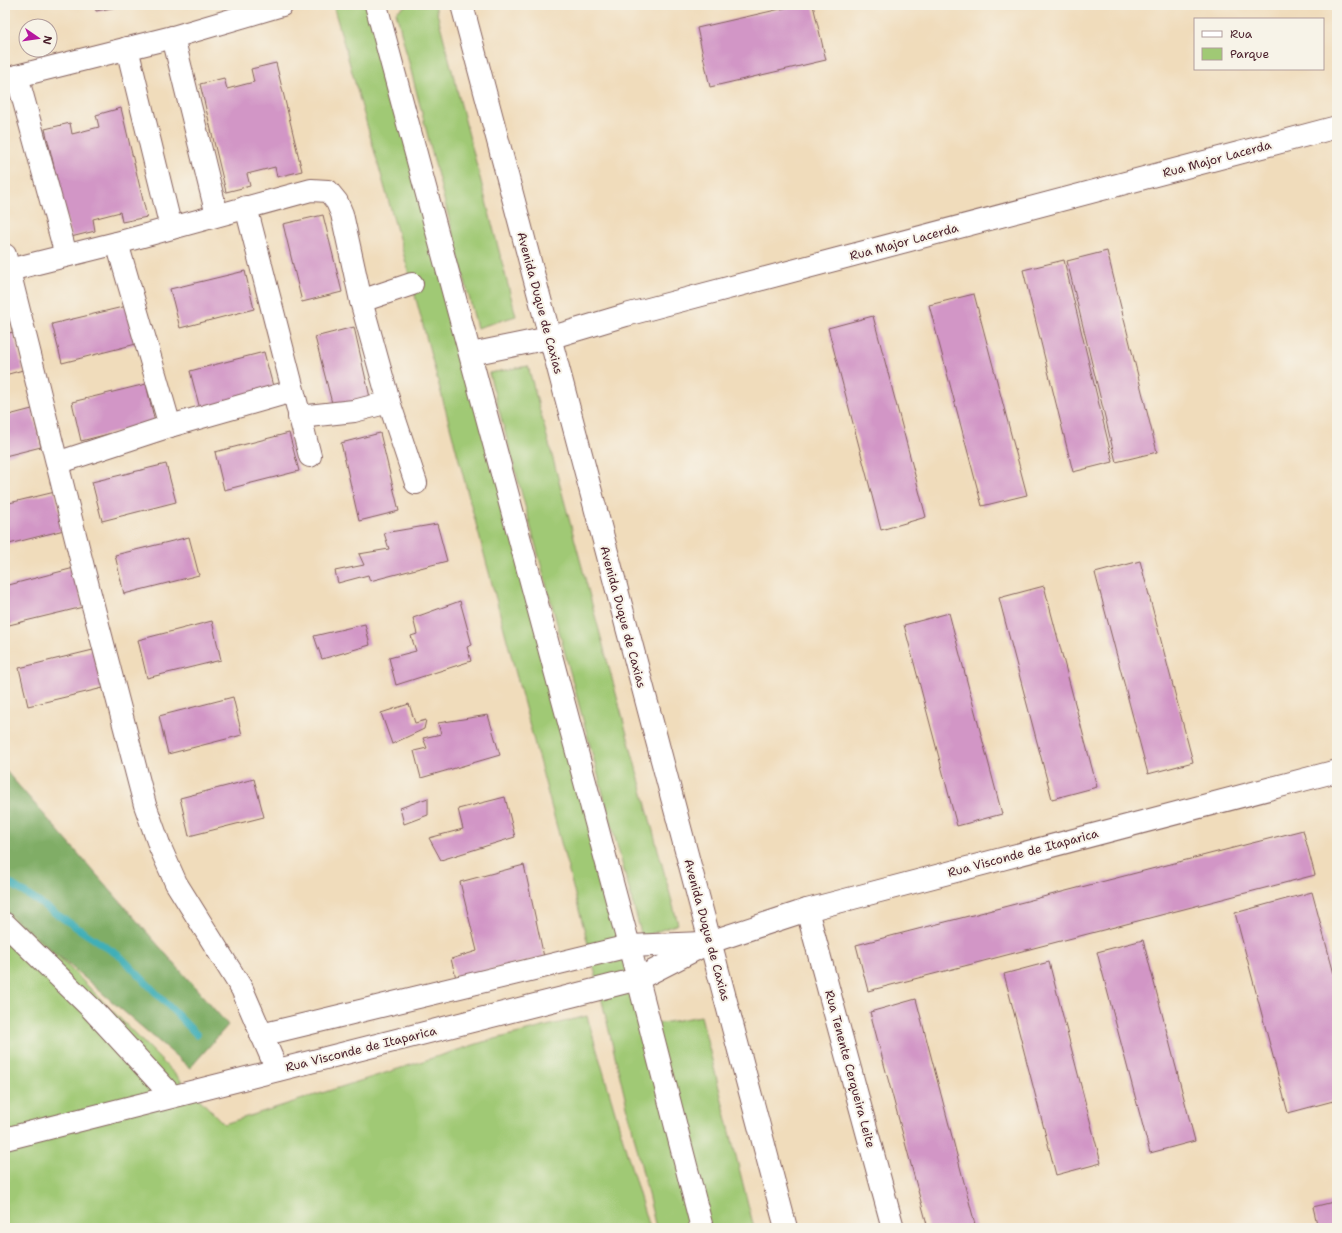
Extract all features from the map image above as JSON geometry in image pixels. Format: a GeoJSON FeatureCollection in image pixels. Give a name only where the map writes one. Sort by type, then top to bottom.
{"type":"FeatureCollection","features":[{"type":"Feature","properties":{"kind":"street"},"geometry":{"type":"LineString","coordinates":[[66,256],[11,78],[173,37],[282,5]]}},
{"type":"Feature","properties":{"kind":"street"},"geometry":{"type":"LineString","coordinates":[[376,5],[638,979],[702,1228]]}},
{"type":"Feature","properties":{"kind":"street","name":"Avenida Duque de Caxias"},"geometry":{"type":"LineString","coordinates":[[462,5],[786,1228]]}},
{"type":"Feature","properties":{"kind":"street"},"geometry":{"type":"LineString","coordinates":[[173,37],[217,215]]}},
{"type":"Feature","properties":{"kind":"street"},"geometry":{"type":"LineString","coordinates":[[127,48],[171,228]]}},
{"type":"Feature","properties":{"kind":"street","name":"Rua Major Lacerda"},"geometry":{"type":"LineString","coordinates":[[471,354],[549,338],[634,313],[1337,127]]}},
{"type":"Feature","properties":{"kind":"street"},"geometry":{"type":"LineString","coordinates":[[277,1070],[242,989],[176,883],[160,847],[146,805],[56,463],[6,265],[66,256],[311,190],[328,191],[337,202],[342,214],[361,301],[389,402],[416,483]]}},
{"type":"Feature","properties":{"kind":"street"},"geometry":{"type":"LineString","coordinates":[[246,207],[310,456]]}},
{"type":"Feature","properties":{"kind":"street"},"geometry":{"type":"LineString","coordinates":[[117,243],[170,426]]}},
{"type":"Feature","properties":{"kind":"street"},"geometry":{"type":"LineString","coordinates":[[361,301],[412,284]]}},
{"type":"Feature","properties":{"kind":"street"},"geometry":{"type":"LineString","coordinates":[[56,463],[170,426],[293,391]]}},
{"type":"Feature","properties":{"kind":"street"},"geometry":{"type":"LineString","coordinates":[[299,417],[354,411],[389,402]]}},
{"type":"Feature","properties":{"kind":"street","name":"Rua Visconde de Itaparica"},"geometry":{"type":"LineString","coordinates":[[5,1139],[638,979],[710,942],[807,910],[1337,771]]}},
{"type":"Feature","properties":{"kind":"street","name":"Rua Tenente Cerqueira Leite"},"geometry":{"type":"LineString","coordinates":[[807,910],[893,1228]]}},
{"type":"Feature","properties":{"kind":"street"},"geometry":{"type":"LineString","coordinates":[[5,924],[91,1008],[172,1096]]}},
{"type":"Feature","properties":{"kind":"street","name":"Rua Visconde de Itaparica"},"geometry":{"type":"LineString","coordinates":[[261,1035],[629,946],[710,942]]}},
{"type":"Feature","properties":{"kind":"green space"},"geometry":{"type":"Polygon","coordinates":[[[333,5],[376,5],[650,1025],[701,1016],[754,1228],[656,1228],[591,955],[412,284],[333,5]]]}},
{"type":"Feature","properties":{"kind":"green space"},"geometry":{"type":"Polygon","coordinates":[[[407,5],[435,5],[516,316],[477,328],[396,12],[407,5]]]}},
{"type":"Feature","properties":{"kind":"green space"},"geometry":{"type":"Polygon","coordinates":[[[528,366],[678,924],[642,937],[489,373],[528,366]]]}},
{"type":"Feature","properties":{"kind":"green space"},"geometry":{"type":"Polygon","coordinates":[[[5,770],[228,1025],[190,1068],[5,910],[5,770]]]}},
{"type":"Feature","properties":{"kind":"green space"},"geometry":{"type":"Polygon","coordinates":[[[5,902],[224,1124],[483,1042],[587,1016],[649,1228],[5,1228],[5,902]]]}},
{"type":"Feature","properties":{"kind":"building"},"geometry":{"type":"Polygon","coordinates":[[[95,5],[122,5],[122,6],[96,11],[95,5]]]}},
{"type":"Feature","properties":{"kind":"building"},"geometry":{"type":"Polygon","coordinates":[[[798,5],[813,5],[826,60],[710,87],[697,28],[798,5]]]}},
{"type":"Feature","properties":{"kind":"building"},"geometry":{"type":"Polygon","coordinates":[[[276,63],[302,171],[277,177],[275,167],[247,174],[250,186],[226,192],[200,84],[224,78],[227,89],[254,82],[251,69],[276,63]]]}},
{"type":"Feature","properties":{"kind":"building"},"geometry":{"type":"Polygon","coordinates":[[[121,108],[147,217],[122,222],[120,212],[93,219],[95,231],[71,237],[45,129],[70,123],[72,134],[99,127],[96,115],[121,108]]]}},
{"type":"Feature","properties":{"kind":"building"},"geometry":{"type":"Polygon","coordinates":[[[323,215],[342,292],[302,302],[283,224],[323,215]]]}},
{"type":"Feature","properties":{"kind":"building"},"geometry":{"type":"Polygon","coordinates":[[[1107,251],[1157,452],[1116,462],[1067,261],[1107,251]]]}},
{"type":"Feature","properties":{"kind":"building"},"geometry":{"type":"Polygon","coordinates":[[[1064,260],[1113,462],[1073,472],[1023,270],[1064,260]]]}},
{"type":"Feature","properties":{"kind":"building"},"geometry":{"type":"Polygon","coordinates":[[[245,271],[254,309],[180,328],[170,289],[245,271]]]}},
{"type":"Feature","properties":{"kind":"building"},"geometry":{"type":"Polygon","coordinates":[[[974,294],[1027,495],[982,506],[929,305],[974,294]]]}},
{"type":"Feature","properties":{"kind":"building"},"geometry":{"type":"Polygon","coordinates":[[[127,306],[136,344],[62,363],[52,324],[127,306]]]}},
{"type":"Feature","properties":{"kind":"building"},"geometry":{"type":"Polygon","coordinates":[[[873,316],[926,517],[881,530],[828,328],[873,316]]]}},
{"type":"Feature","properties":{"kind":"building"},"geometry":{"type":"Polygon","coordinates":[[[354,327],[371,402],[334,411],[315,337],[354,327]]]}},
{"type":"Feature","properties":{"kind":"building"},"geometry":{"type":"Polygon","coordinates":[[[13,332],[23,370],[5,375],[5,334],[13,332]]]}},
{"type":"Feature","properties":{"kind":"building"},"geometry":{"type":"Polygon","coordinates":[[[264,352],[274,390],[200,409],[190,371],[264,352]]]}},
{"type":"Feature","properties":{"kind":"building"},"geometry":{"type":"Polygon","coordinates":[[[146,384],[155,422],[81,441],[72,402],[146,384]]]}},
{"type":"Feature","properties":{"kind":"building"},"geometry":{"type":"Polygon","coordinates":[[[32,409],[41,447],[5,456],[5,416],[32,409]]]}},
{"type":"Feature","properties":{"kind":"building"},"geometry":{"type":"Polygon","coordinates":[[[289,433],[299,471],[224,490],[215,452],[289,433]]]}},
{"type":"Feature","properties":{"kind":"building"},"geometry":{"type":"Polygon","coordinates":[[[380,433],[399,511],[359,521],[341,443],[380,433]]]}},
{"type":"Feature","properties":{"kind":"building"},"geometry":{"type":"Polygon","coordinates":[[[166,464],[176,502],[102,521],[92,482],[166,464]]]}},
{"type":"Feature","properties":{"kind":"building"},"geometry":{"type":"Polygon","coordinates":[[[55,492],[64,530],[5,545],[5,504],[55,492]]]}},
{"type":"Feature","properties":{"kind":"building"},"geometry":{"type":"Polygon","coordinates":[[[437,524],[447,561],[370,581],[368,575],[338,583],[335,571],[364,565],[359,554],[389,549],[384,533],[437,524]]]}},
{"type":"Feature","properties":{"kind":"building"},"geometry":{"type":"Polygon","coordinates":[[[189,537],[199,575],[124,594],[115,555],[189,537]]]}},
{"type":"Feature","properties":{"kind":"building"},"geometry":{"type":"Polygon","coordinates":[[[1140,561],[1193,762],[1148,774],[1095,573],[1140,561]]]}},
{"type":"Feature","properties":{"kind":"building"},"geometry":{"type":"Polygon","coordinates":[[[74,568],[83,607],[9,625],[5,609],[5,586],[74,568]]]}},
{"type":"Feature","properties":{"kind":"building"},"geometry":{"type":"Polygon","coordinates":[[[1044,586],[1097,787],[1052,799],[999,598],[1044,586]]]}},
{"type":"Feature","properties":{"kind":"building"},"geometry":{"type":"Polygon","coordinates":[[[460,601],[472,645],[467,647],[471,661],[396,685],[389,658],[416,651],[411,636],[417,634],[413,618],[460,601]]]}},
{"type":"Feature","properties":{"kind":"building"},"geometry":{"type":"Polygon","coordinates":[[[949,613],[1002,814],[957,826],[904,625],[949,613]]]}},
{"type":"Feature","properties":{"kind":"building"},"geometry":{"type":"Polygon","coordinates":[[[212,621],[221,660],[147,678],[138,640],[212,621]]]}},
{"type":"Feature","properties":{"kind":"building"},"geometry":{"type":"Polygon","coordinates":[[[365,624],[370,645],[322,659],[314,636],[365,624]]]}},
{"type":"Feature","properties":{"kind":"building"},"geometry":{"type":"Polygon","coordinates":[[[93,650],[103,688],[28,706],[19,668],[93,650]]]}},
{"type":"Feature","properties":{"kind":"building"},"geometry":{"type":"Polygon","coordinates":[[[233,697],[242,735],[168,754],[159,716],[233,697]]]}},
{"type":"Feature","properties":{"kind":"building"},"geometry":{"type":"Polygon","coordinates":[[[409,704],[415,723],[426,720],[424,729],[392,744],[381,713],[409,704]]]}},
{"type":"Feature","properties":{"kind":"building"},"geometry":{"type":"Polygon","coordinates":[[[488,715],[500,755],[421,778],[414,751],[427,748],[423,738],[441,734],[438,723],[488,715]]]}},
{"type":"Feature","properties":{"kind":"building"},"geometry":{"type":"Polygon","coordinates":[[[254,779],[264,817],[189,836],[180,798],[254,779]]]}},
{"type":"Feature","properties":{"kind":"building"},"geometry":{"type":"Polygon","coordinates":[[[505,797],[515,837],[441,860],[429,838],[463,829],[458,809],[505,797]]]}},
{"type":"Feature","properties":{"kind":"building"},"geometry":{"type":"Polygon","coordinates":[[[428,798],[428,815],[404,824],[400,808],[428,798]]]}},
{"type":"Feature","properties":{"kind":"building"},"geometry":{"type":"Polygon","coordinates":[[[1303,830],[1315,875],[868,991],[856,945],[1303,830]]]}},
{"type":"Feature","properties":{"kind":"building"},"geometry":{"type":"Polygon","coordinates":[[[524,865],[544,957],[456,978],[451,959],[477,951],[460,882],[524,865]]]}},
{"type":"Feature","properties":{"kind":"building"},"geometry":{"type":"Polygon","coordinates":[[[1312,892],[1337,985],[1337,1100],[1288,1113],[1235,913],[1312,892]]]}},
{"type":"Feature","properties":{"kind":"building"},"geometry":{"type":"Polygon","coordinates":[[[1143,940],[1195,1141],[1150,1153],[1097,952],[1143,940]]]}},
{"type":"Feature","properties":{"kind":"building"},"geometry":{"type":"Polygon","coordinates":[[[1049,962],[1101,1163],[1056,1175],[1004,974],[1049,962]]]}},
{"type":"Feature","properties":{"kind":"building"},"geometry":{"type":"Polygon","coordinates":[[[916,999],[976,1228],[928,1228],[870,1012],[916,999]]]}},
{"type":"Feature","properties":{"kind":"building"},"geometry":{"type":"Polygon","coordinates":[[[1337,1201],[1337,1228],[1318,1228],[1313,1207],[1337,1201]]]}},
{"type":"Feature","properties":{"kind":"waterway"},"geometry":{"type":"LineString","coordinates":[[5,880],[121,957],[197,1035]]}}]}
